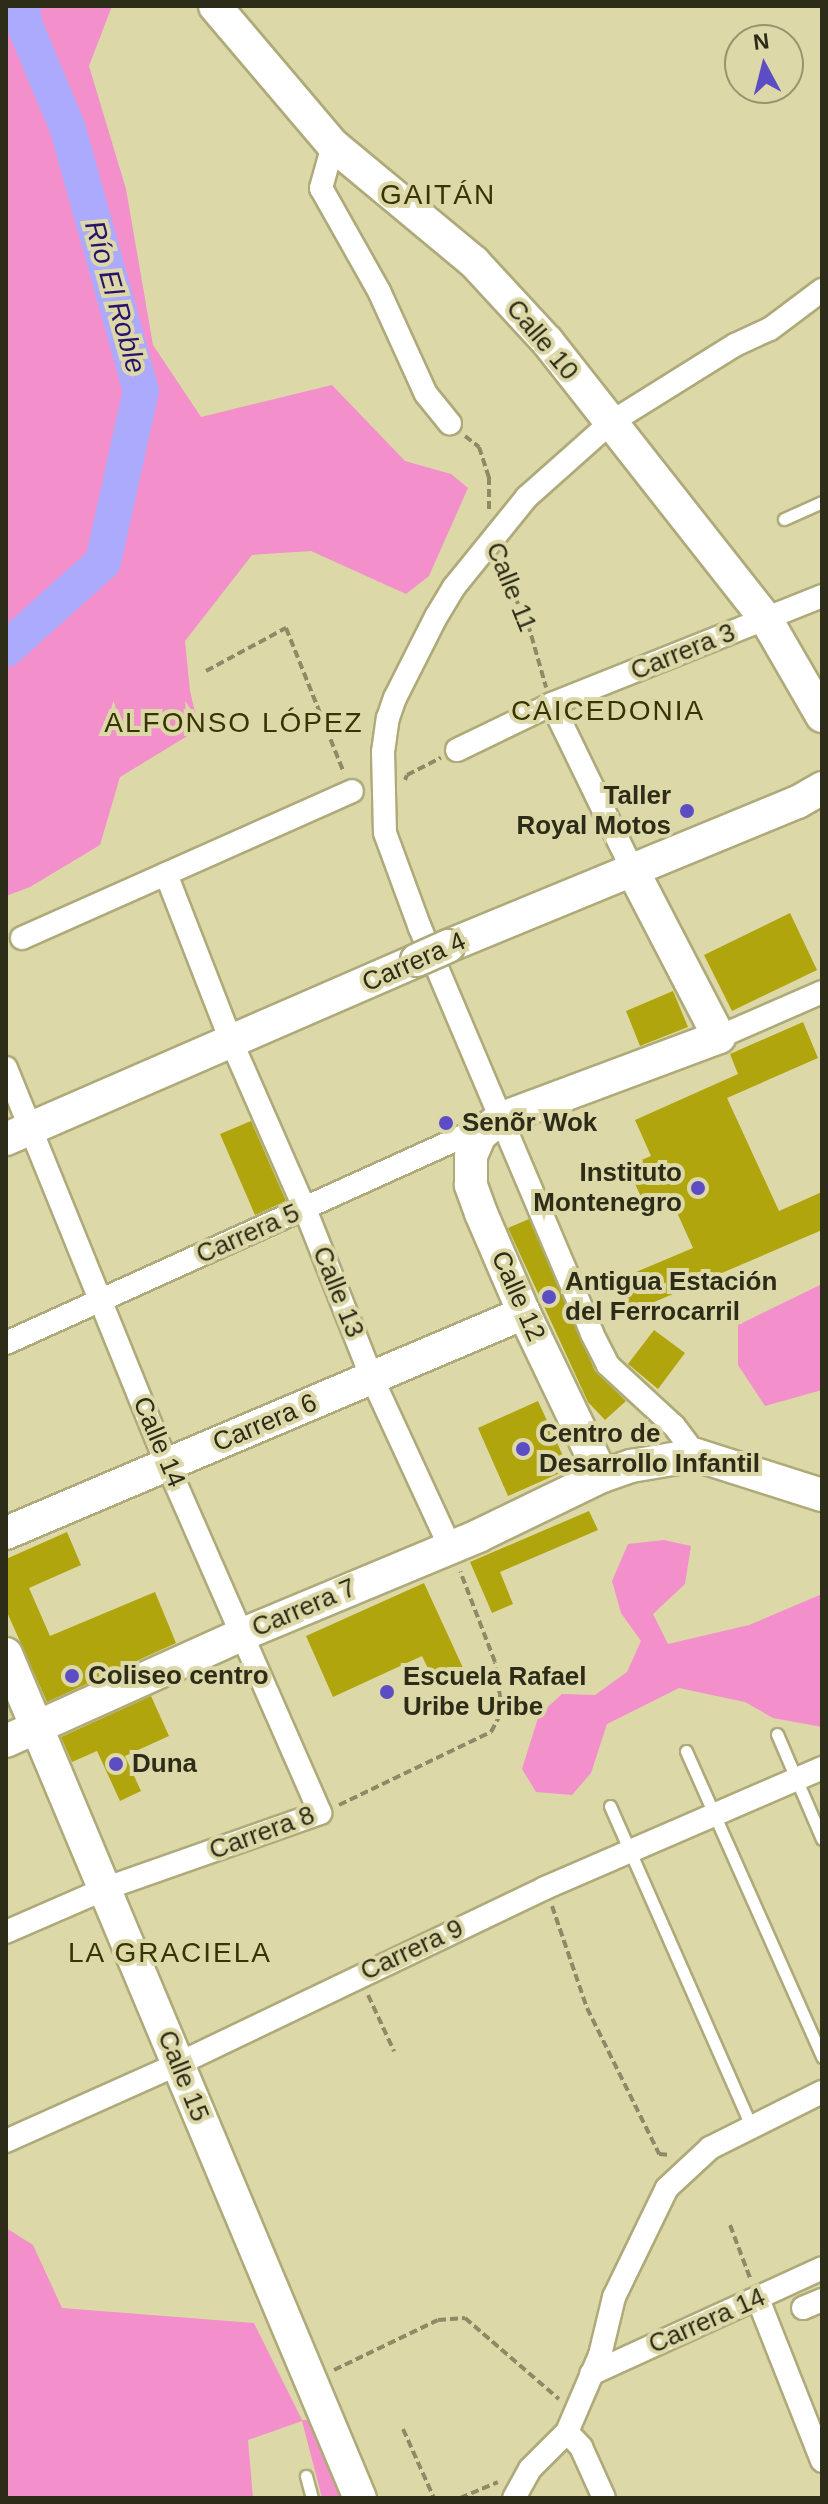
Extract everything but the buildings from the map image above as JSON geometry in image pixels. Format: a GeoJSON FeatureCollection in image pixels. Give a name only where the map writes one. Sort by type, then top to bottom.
{"type":"FeatureCollection","features":[{"type":"Feature","properties":{"kind":"street","name":"Calle 10"},"geometry":{"type":"LineString","coordinates":[[215,6],[333,145],[474,262],[547,341],[766,619],[822,716]]}},
{"type":"Feature","properties":{"kind":"street"},"geometry":{"type":"LineString","coordinates":[[333,145],[321,188],[379,291],[426,394],[450,424]]}},
{"type":"Feature","properties":{"kind":"street"},"geometry":{"type":"LineString","coordinates":[[822,290],[770,329],[735,345],[610,423],[527,497],[487,544],[436,617],[391,708],[383,752],[385,833],[495,1122],[608,1365],[674,1426],[696,1455],[822,1495]]}},
{"type":"Feature","properties":{"kind":"street","name":"Carrera 3"},"geometry":{"type":"LineString","coordinates":[[457,750],[552,704],[822,596]]}},
{"type":"Feature","properties":{"kind":"street"},"geometry":{"type":"LineString","coordinates":[[552,704],[633,871],[719,1037]]}},
{"type":"Feature","properties":{"kind":"street","name":"Carrera 4"},"geometry":{"type":"LineString","coordinates":[[18,1134],[448,946],[798,802],[822,788]]}},
{"type":"Feature","properties":{"kind":"street"},"geometry":{"type":"LineString","coordinates":[[22,938],[352,791]]}},
{"type":"Feature","properties":{"kind":"street","name":"Calle 13"},"geometry":{"type":"LineString","coordinates":[[166,874],[232,1043],[305,1209],[372,1378],[450,1547]]}},
{"type":"Feature","properties":{"kind":"street","name":"Carrera 5"},"geometry":{"type":"LineString","coordinates":[[6,1343],[495,1122],[719,1037],[822,992]]}},
{"type":"Feature","properties":{"kind":"street","name":"Calle 14"},"geometry":{"type":"LineString","coordinates":[[6,1068],[18,1134],[101,1302],[167,1464],[320,1813]]}},
{"type":"Feature","properties":{"kind":"street","name":"Calle 12"},"geometry":{"type":"LineString","coordinates":[[495,1122],[480,1135],[471,1156],[471,1185],[524,1313],[602,1476]]}},
{"type":"Feature","properties":{"kind":"street","name":"Carrera 6"},"geometry":{"type":"LineString","coordinates":[[6,1533],[524,1313]]}},
{"type":"Feature","properties":{"kind":"street","name":"Carrera 7"},"geometry":{"type":"LineString","coordinates":[[6,1741],[243,1634],[450,1547],[602,1476],[655,1460],[696,1455]]}},
{"type":"Feature","properties":{"kind":"street"},"geometry":{"type":"LineString","coordinates":[[784,1483],[822,1477]]}},
{"type":"Feature","properties":{"kind":"street","name":"Calle 15"},"geometry":{"type":"LineString","coordinates":[[6,1654],[107,1888],[360,2498]]}},
{"type":"Feature","properties":{"kind":"street","name":"Carrera 9"},"geometry":{"type":"LineString","coordinates":[[6,2141],[178,2064],[545,1888],[822,1768]]}},
{"type":"Feature","properties":{"kind":"street","name":"Carrera 8"},"geometry":{"type":"LineString","coordinates":[[6,1932],[107,1888],[320,1813]]}},
{"type":"Feature","properties":{"kind":"street"},"geometry":{"type":"LineString","coordinates":[[514,2498],[530,2469],[570,2422],[600,2355],[614,2297],[667,2188],[710,2148],[822,2092]]}},
{"type":"Feature","properties":{"kind":"street","name":"Carrera 14"},"geometry":{"type":"LineString","coordinates":[[591,2374],[822,2268]]}},
{"type":"Feature","properties":{"kind":"street"},"geometry":{"type":"LineString","coordinates":[[758,2299],[822,2461]]}},
{"type":"Feature","properties":{"kind":"street"},"geometry":{"type":"LineString","coordinates":[[570,2422],[604,2498]]}},
{"type":"Feature","properties":{"kind":"lane"},"geometry":{"type":"LineString","coordinates":[[784,519],[822,502]]}},
{"type":"Feature","properties":{"kind":"lane"},"geometry":{"type":"LineString","coordinates":[[777,1734],[822,1839]]}},
{"type":"Feature","properties":{"kind":"lane"},"geometry":{"type":"LineString","coordinates":[[686,1751],[822,2057]]}},
{"type":"Feature","properties":{"kind":"lane"},"geometry":{"type":"LineString","coordinates":[[610,1806],[751,2126]]}},
{"type":"Feature","properties":{"kind":"lane"},"geometry":{"type":"LineString","coordinates":[[306,2476],[312,2498]]}},
{"type":"Feature","properties":{"kind":"path","name":"Calle 11"},"geometry":{"type":"LineString","coordinates":[[450,424],[479,447],[489,477],[487,544],[528,624],[552,704]]}},
{"type":"Feature","properties":{"kind":"path"},"geometry":{"type":"LineString","coordinates":[[206,671],[286,628],[352,791]]}},
{"type":"Feature","properties":{"kind":"path"},"geometry":{"type":"LineString","coordinates":[[407,775],[457,750]]}},
{"type":"Feature","properties":{"kind":"path","name":"Carrera 8"},"geometry":{"type":"LineString","coordinates":[[320,1813],[491,1732],[502,1711],[495,1662],[450,1547]]}},
{"type":"Feature","properties":{"kind":"path"},"geometry":{"type":"LineString","coordinates":[[545,1888],[587,2008],[659,2154]]}},
{"type":"Feature","properties":{"kind":"path"},"geometry":{"type":"LineString","coordinates":[[361,1974],[394,2051]]}},
{"type":"Feature","properties":{"kind":"path"},"geometry":{"type":"LineString","coordinates":[[730,2225],[758,2299]]}},
{"type":"Feature","properties":{"kind":"path"},"geometry":{"type":"LineString","coordinates":[[309,2381],[438,2320],[465,2318],[570,2422]]}},
{"type":"Feature","properties":{"kind":"path"},"geometry":{"type":"LineString","coordinates":[[403,2429],[434,2498]]}},
{"type":"Feature","properties":{"kind":"path"},"geometry":{"type":"LineString","coordinates":[[460,2498],[530,2469]]}},
{"type":"Feature","properties":{"kind":"shaded area"},"geometry":{"type":"Polygon","coordinates":[[[6,6],[112,6],[89,66],[126,189],[153,345],[201,417],[332,385],[405,461],[451,474],[468,488],[429,576],[406,594],[311,551],[252,555],[185,641],[190,691],[199,729],[120,777],[100,845],[30,887],[6,896],[6,6]]]}},
{"type":"Feature","properties":{"kind":"shaded area"},"geometry":{"type":"Polygon","coordinates":[[[822,1284],[822,1390],[765,1406],[738,1365],[738,1325],[822,1284]]]}},
{"type":"Feature","properties":{"kind":"shaded area"},"geometry":{"type":"Polygon","coordinates":[[[664,1540],[691,1546],[685,1584],[653,1614],[668,1644],[749,1625],[822,1594],[822,1727],[773,1718],[745,1702],[679,1688],[607,1724],[591,1773],[572,1795],[536,1792],[522,1769],[539,1715],[562,1694],[595,1695],[627,1672],[641,1641],[621,1613],[612,1581],[628,1544],[664,1540]]]}},
{"type":"Feature","properties":{"kind":"shaded area"},"geometry":{"type":"Polygon","coordinates":[[[6,2228],[33,2245],[62,2308],[254,2323],[302,2420],[310,2420],[341,2498],[322,2498],[302,2421],[248,2440],[253,2498],[6,2498],[6,2228]]]}},
{"type":"Feature","properties":{"kind":"waterway","name":"Río El Roble"},"geometry":{"type":"LineString","coordinates":[[6,649],[103,562],[141,391],[68,129],[25,26],[22,6]]}},
{"type":"Feature","properties":{"kind":"place","name":"Taller Royal Motos"},"geometry":{"type":"Point","coordinates":[687,811]}},
{"type":"Feature","properties":{"kind":"place","name":"Senõr Wok"},"geometry":{"type":"Point","coordinates":[446,1123]}},
{"type":"Feature","properties":{"kind":"place","name":"Instituto Montenegro"},"geometry":{"type":"Point","coordinates":[698,1188]}},
{"type":"Feature","properties":{"kind":"place","name":"Antigua Estación del Ferrocarril"},"geometry":{"type":"Point","coordinates":[549,1297]}},
{"type":"Feature","properties":{"kind":"place","name":"Centro de Desarrollo Infantil"},"geometry":{"type":"Point","coordinates":[523,1449]}},
{"type":"Feature","properties":{"kind":"place","name":"Coliseo centro"},"geometry":{"type":"Point","coordinates":[72,1676]}},
{"type":"Feature","properties":{"kind":"place","name":"Escuela Rafael Uribe Uribe"},"geometry":{"type":"Point","coordinates":[387,1692]}},
{"type":"Feature","properties":{"kind":"place","name":"Duna"},"geometry":{"type":"Point","coordinates":[116,1764]}},
{"type":"Feature","properties":{"kind":"district","name":"GAITÁN"},"geometry":{"type":"Point","coordinates":[438,195]}},
{"type":"Feature","properties":{"kind":"district","name":"CAICEDONIA"},"geometry":{"type":"Point","coordinates":[608,711]}},
{"type":"Feature","properties":{"kind":"district","name":"ALFONSO LÓPEZ"},"geometry":{"type":"Point","coordinates":[234,723]}},
{"type":"Feature","properties":{"kind":"district","name":"LA GRACIELA"},"geometry":{"type":"Point","coordinates":[170,1953]}}]}
